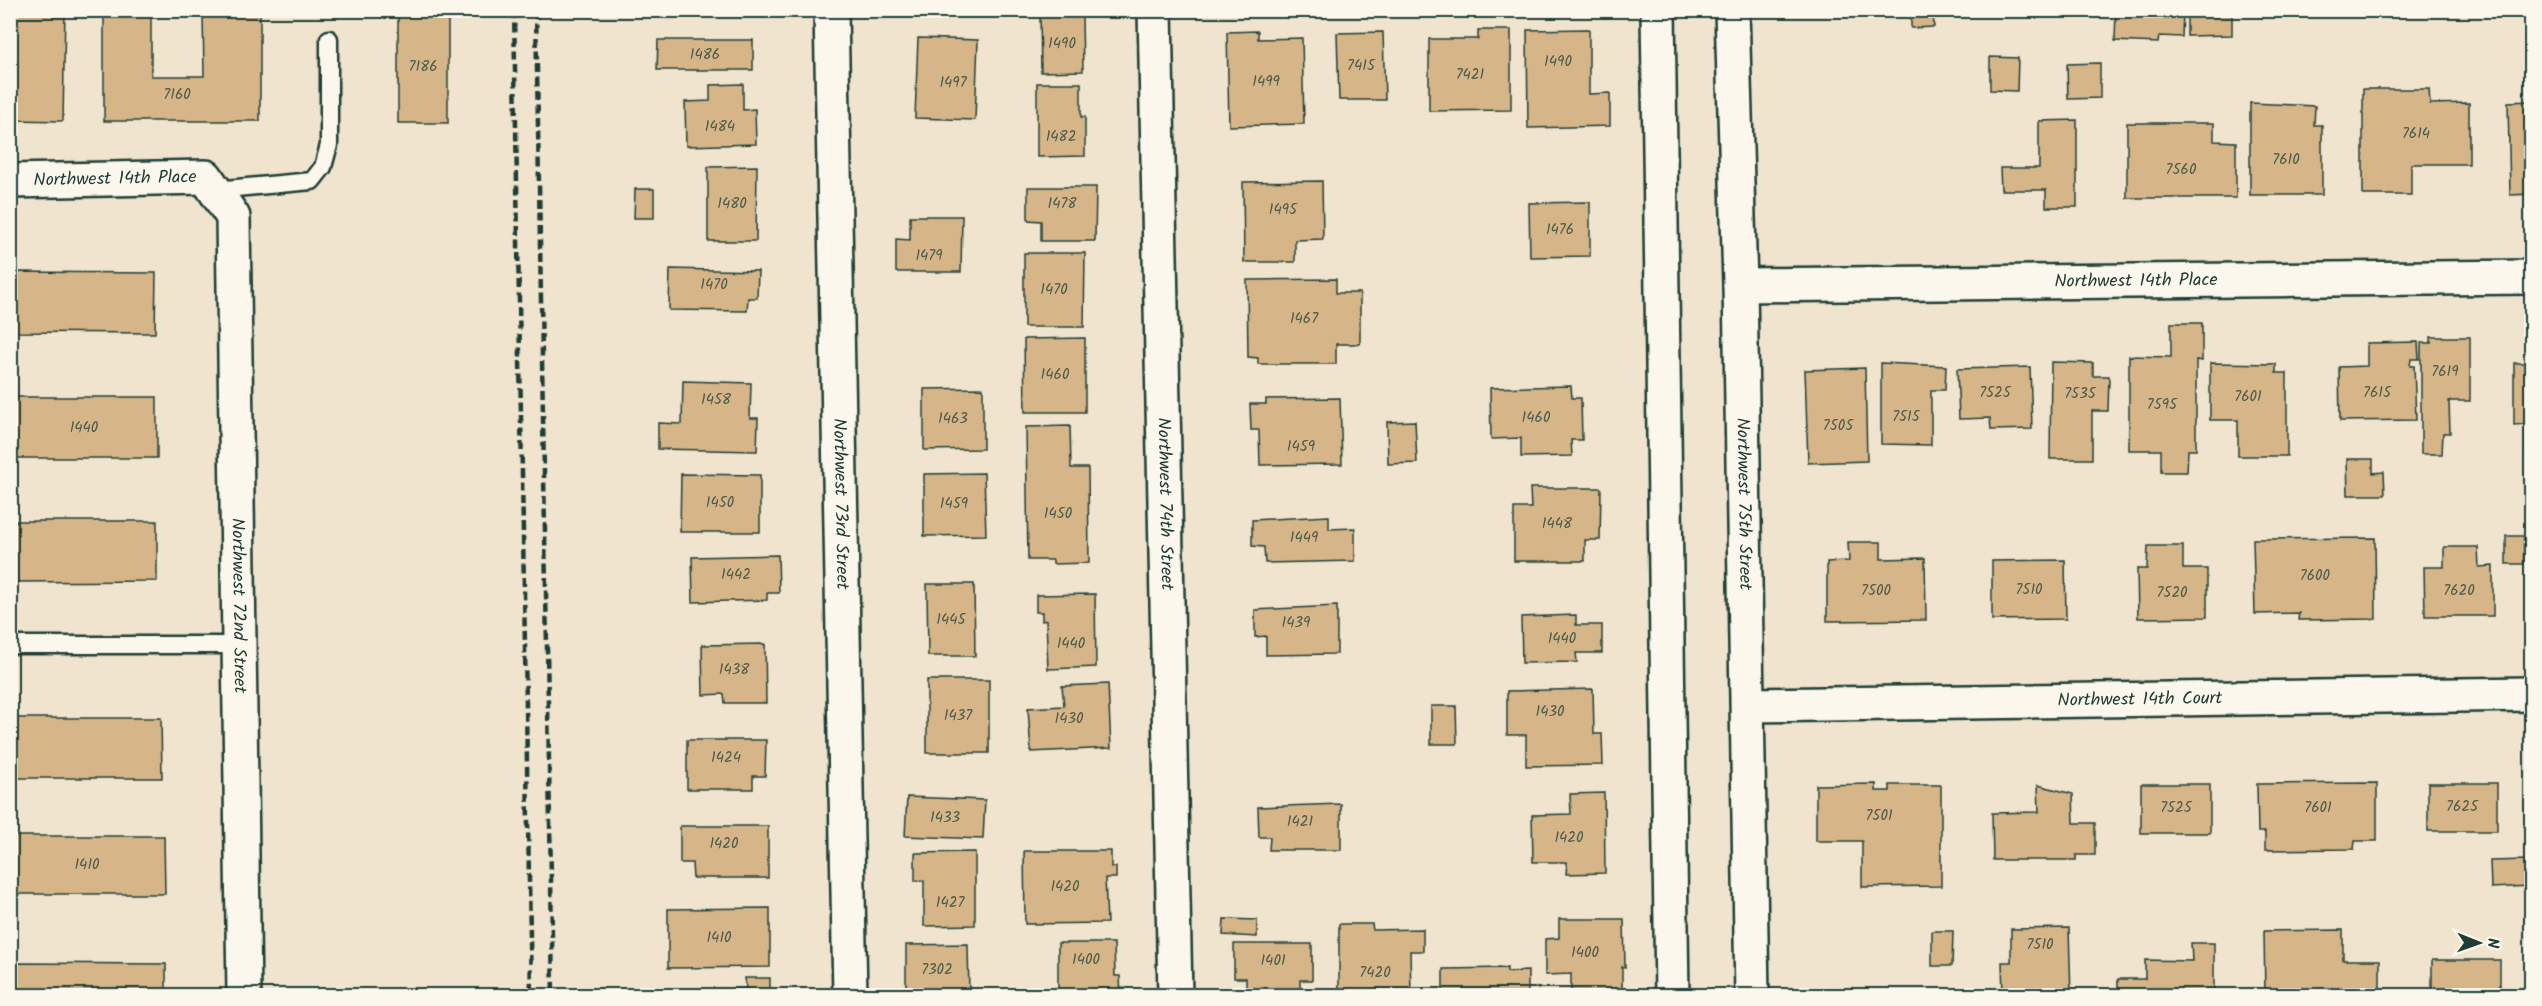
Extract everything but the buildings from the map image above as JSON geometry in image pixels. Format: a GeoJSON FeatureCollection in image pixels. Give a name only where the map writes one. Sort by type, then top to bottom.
{"type":"FeatureCollection","features":[{"type":"Feature","properties":{"kind":"street","name":"Northwest 73rd Street"},"geometry":{"type":"LineString","coordinates":[[831,10],[850,996]]}},
{"type":"Feature","properties":{"kind":"street","name":"Northwest 74th Street"},"geometry":{"type":"LineString","coordinates":[[1155,10],[1175,996]]}},
{"type":"Feature","properties":{"kind":"street"},"geometry":{"type":"LineString","coordinates":[[1658,10],[1672,996]]}},
{"type":"Feature","properties":{"kind":"street","name":"Northwest 75th Street"},"geometry":{"type":"LineString","coordinates":[[1732,10],[1740,285],[1752,996]]}},
{"type":"Feature","properties":{"kind":"street","name":"Northwest 14th Place"},"geometry":{"type":"LineString","coordinates":[[10,181],[206,177],[233,217]]}},
{"type":"Feature","properties":{"kind":"street","name":"Northwest 72nd Street"},"geometry":{"type":"LineString","coordinates":[[233,217],[244,996]]}},
{"type":"Feature","properties":{"kind":"street","name":"Northwest 14th Place"},"geometry":{"type":"LineString","coordinates":[[1740,285],[2532,277]]}},
{"type":"Feature","properties":{"kind":"street","name":"Northwest 14th Court"},"geometry":{"type":"LineString","coordinates":[[1748,705],[2532,694]]}},
{"type":"Feature","properties":{"kind":"lane"},"geometry":{"type":"LineString","coordinates":[[215,190],[312,181],[323,167],[329,146],[329,39]]}},
{"type":"Feature","properties":{"kind":"lane"},"geometry":{"type":"LineString","coordinates":[[10,645],[239,645]]}},
{"type":"Feature","properties":{"kind":"railway"},"geometry":{"type":"LineString","coordinates":[[514,10],[531,996]]}},
{"type":"Feature","properties":{"kind":"railway"},"geometry":{"type":"LineString","coordinates":[[536,10],[553,996]]}}]}
